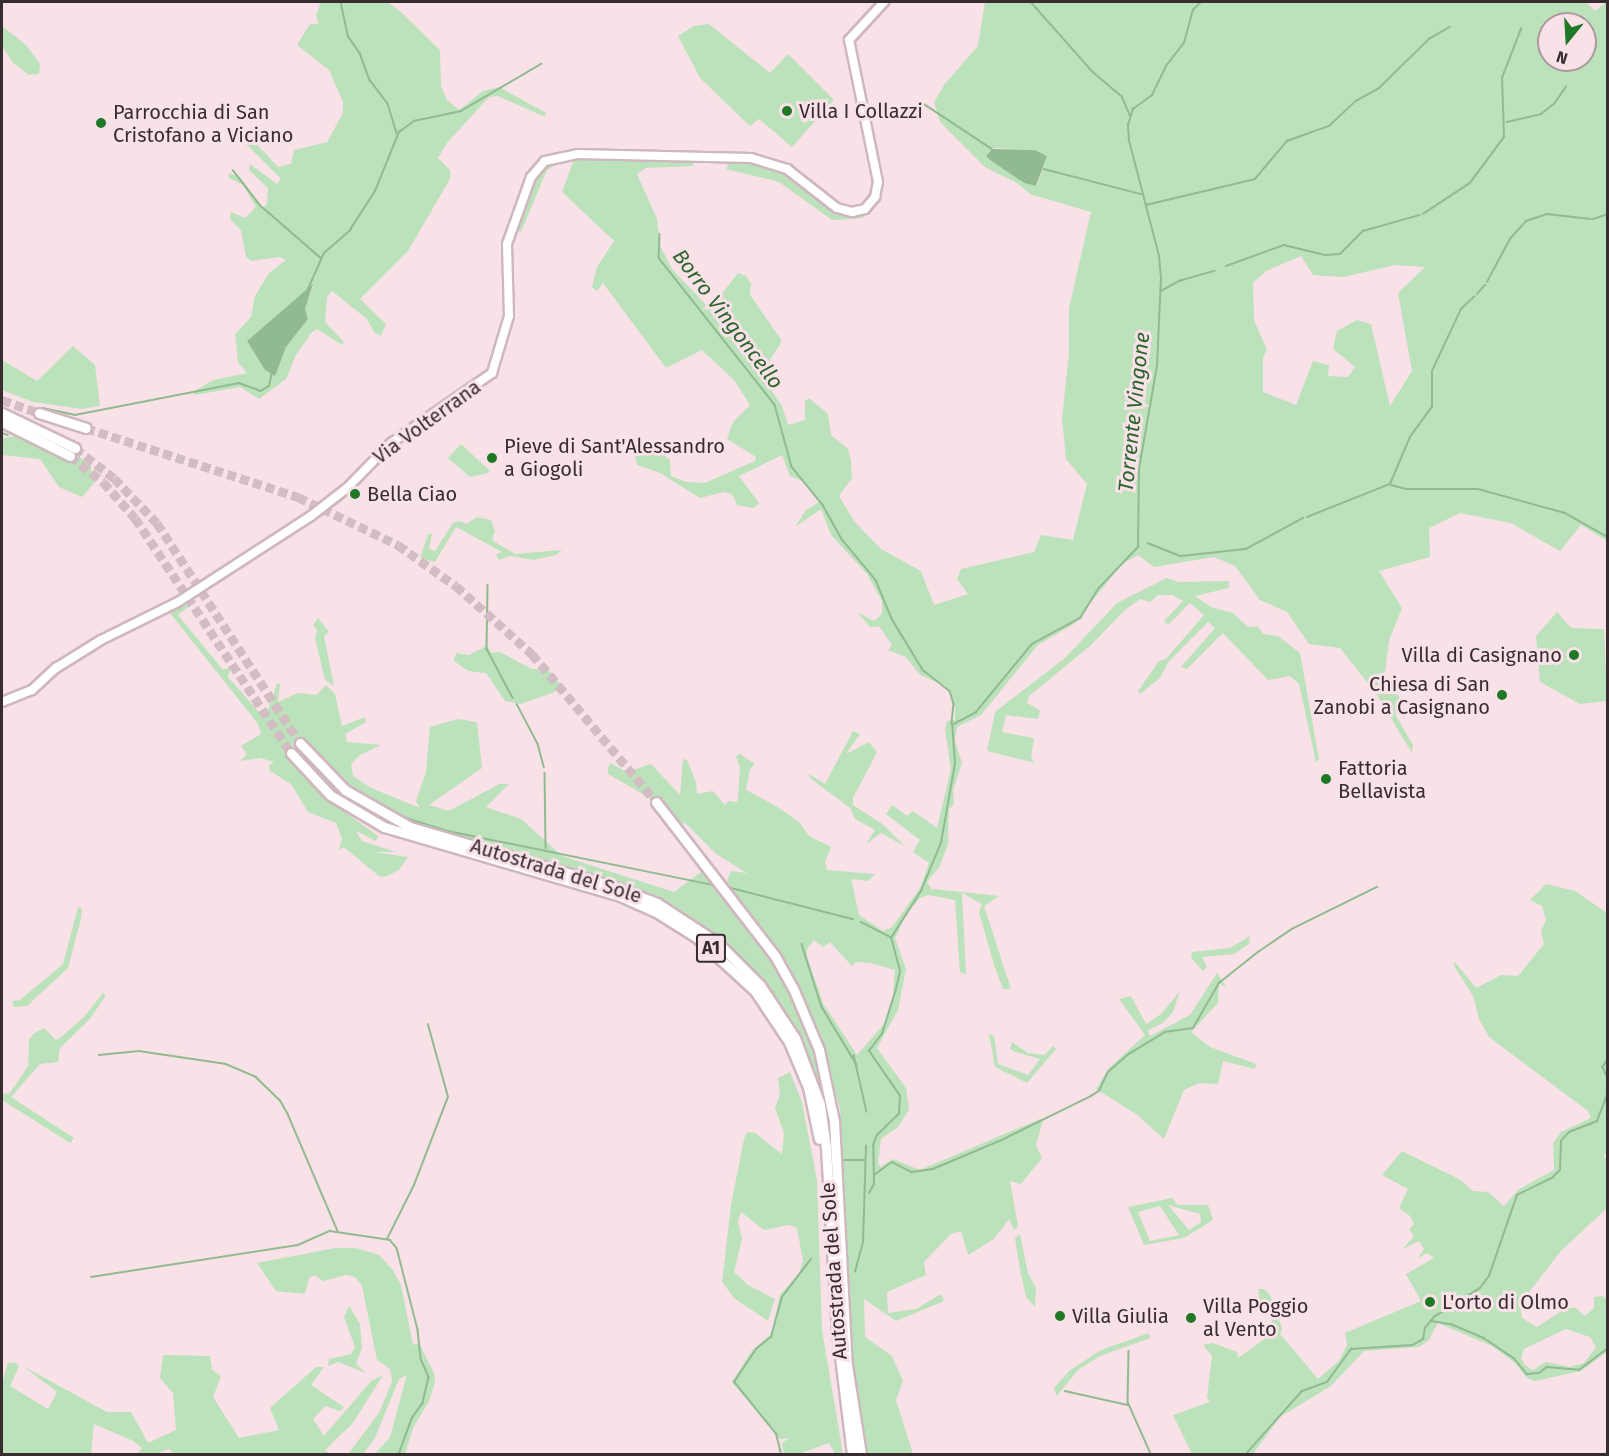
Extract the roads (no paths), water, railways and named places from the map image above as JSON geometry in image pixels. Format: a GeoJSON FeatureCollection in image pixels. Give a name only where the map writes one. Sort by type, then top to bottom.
{"type":"FeatureCollection","features":[{"type":"Feature","properties":{"kind":"highway"},"geometry":{"type":"LineString","coordinates":[[2,413],[72,452],[2,422]]}},
{"type":"Feature","properties":{"kind":"highway"},"geometry":{"type":"LineString","coordinates":[[39,413],[86,428]]}},
{"type":"Feature","properties":{"kind":"highway","name":"Autostrada del Sole"},"geometry":{"type":"LineString","coordinates":[[300,743],[345,790],[410,827],[612,886],[657,903],[718,943],[760,985],[795,1038],[820,1105],[826,1148],[837,1332],[851,1455]]}},
{"type":"Feature","properties":{"kind":"highway","name":"Autostrada del Sole"},"geometry":{"type":"LineString","coordinates":[[291,753],[330,795],[384,827],[609,893],[656,912],[712,948],[755,991],[789,1042],[814,1107],[820,1150],[836,1385],[851,1455]]}},
{"type":"Feature","properties":{"kind":"highway","name":"Autostrada del Sole"},"geometry":{"type":"LineString","coordinates":[[656,802],[775,956],[793,988],[819,1050],[834,1121],[847,1365],[861,1455]]}},
{"type":"Feature","properties":{"kind":"main road","name":"Via Volterrana"},"geometry":{"type":"LineString","coordinates":[[2,702],[32,690],[56,668],[101,640],[178,602],[311,516],[347,488],[391,443],[492,373],[509,316],[507,244],[531,177],[544,161],[577,154],[751,158],[787,169],[837,208],[852,212],[866,209],[875,197],[878,182],[849,40],[884,2]]}},
{"type":"Feature","properties":{"kind":"waterway"},"geometry":{"type":"LineString","coordinates":[[341,2],[348,36],[360,53],[370,80],[388,104],[397,133]]}},
{"type":"Feature","properties":{"kind":"waterway"},"geometry":{"type":"LineString","coordinates":[[1031,2],[1093,72],[1122,96],[1130,115]]}},
{"type":"Feature","properties":{"kind":"waterway","name":"Torrente Vingone"},"geometry":{"type":"LineString","coordinates":[[869,1193],[874,1184],[873,1145],[877,1135],[899,1114],[900,1096],[869,1051],[882,1034],[900,971],[891,938],[921,891],[941,843],[955,764],[952,725],[976,712],[1032,644],[1080,618],[1099,588],[1138,547],[1139,469],[1157,366],[1161,279],[1159,256],[1129,141],[1128,125],[1133,109],[1152,95],[1166,66],[1184,43],[1193,10],[1201,2]]}},
{"type":"Feature","properties":{"kind":"waterway"},"geometry":{"type":"LineString","coordinates":[[1146,205],[1255,179],[1287,141],[1329,126],[1356,101],[1379,88],[1429,39],[1450,27]]}},
{"type":"Feature","properties":{"kind":"waterway"},"geometry":{"type":"LineString","coordinates":[[1423,214],[1470,183],[1504,137],[1502,78],[1521,29]]}},
{"type":"Feature","properties":{"kind":"waterway"},"geometry":{"type":"LineString","coordinates":[[308,289],[324,253],[350,230],[375,191],[399,132],[414,121],[461,111],[541,64]]}},
{"type":"Feature","properties":{"kind":"waterway"},"geometry":{"type":"LineString","coordinates":[[1507,122],[1541,114],[1554,104],[1566,87]]}},
{"type":"Feature","properties":{"kind":"waterway"},"geometry":{"type":"LineString","coordinates":[[921,102],[992,149]]}},
{"type":"Feature","properties":{"kind":"waterway"},"geometry":{"type":"LineString","coordinates":[[1044,169],[1141,194]]}},
{"type":"Feature","properties":{"kind":"waterway"},"geometry":{"type":"LineString","coordinates":[[233,170],[260,205],[321,258]]}},
{"type":"Feature","properties":{"kind":"waterway"},"geometry":{"type":"LineString","coordinates":[[1487,282],[1510,239],[1526,221],[1547,214],[1591,219]]}},
{"type":"Feature","properties":{"kind":"waterway"},"geometry":{"type":"LineString","coordinates":[[1593,219],[1608,214]]}},
{"type":"Feature","properties":{"kind":"waterway"},"geometry":{"type":"LineString","coordinates":[[1226,266],[1284,245],[1325,255],[1340,254],[1363,231],[1420,215]]}},
{"type":"Feature","properties":{"kind":"waterway","name":"Borro Vingoncello"},"geometry":{"type":"LineString","coordinates":[[660,234],[659,258],[775,405],[792,467],[823,505],[841,538],[876,580],[892,619],[923,670],[950,691],[954,704],[952,724]]}},
{"type":"Feature","properties":{"kind":"waterway"},"geometry":{"type":"LineString","coordinates":[[1161,291],[1179,281],[1215,271]]}},
{"type":"Feature","properties":{"kind":"waterway"},"geometry":{"type":"LineString","coordinates":[[1477,294],[1485,285]]}},
{"type":"Feature","properties":{"kind":"waterway"},"geometry":{"type":"LineString","coordinates":[[1307,517],[1390,484],[1410,437],[1432,407],[1432,371],[1461,309],[1474,297]]}},
{"type":"Feature","properties":{"kind":"waterway"},"geometry":{"type":"LineString","coordinates":[[43,408],[75,415],[239,383],[261,391],[269,386],[272,372]]}},
{"type":"Feature","properties":{"kind":"waterway"},"geometry":{"type":"LineString","coordinates":[[2,433],[8,435]]}},
{"type":"Feature","properties":{"kind":"waterway"},"geometry":{"type":"LineString","coordinates":[[1391,485],[1407,489],[1478,489],[1565,513],[1608,537]]}},
{"type":"Feature","properties":{"kind":"waterway"},"geometry":{"type":"LineString","coordinates":[[1148,543],[1181,556],[1246,549],[1303,518]]}},
{"type":"Feature","properties":{"kind":"waterway"},"geometry":{"type":"LineString","coordinates":[[488,585],[487,649],[513,698]]}},
{"type":"Feature","properties":{"kind":"waterway"},"geometry":{"type":"LineString","coordinates":[[517,704],[538,744],[544,767]]}},
{"type":"Feature","properties":{"kind":"waterway"},"geometry":{"type":"LineString","coordinates":[[545,773],[546,848]]}},
{"type":"Feature","properties":{"kind":"waterway"},"geometry":{"type":"LineString","coordinates":[[400,816],[448,831],[714,885]]}},
{"type":"Feature","properties":{"kind":"waterway"},"geometry":{"type":"LineString","coordinates":[[874,1175],[892,1162],[912,1172],[933,1169],[1004,1139],[1091,1096],[1099,1091],[1108,1072],[1129,1054],[1165,1032],[1193,1028],[1219,983],[1258,952],[1292,929],[1377,887]]}},
{"type":"Feature","properties":{"kind":"waterway"},"geometry":{"type":"LineString","coordinates":[[731,888],[853,919]]}},
{"type":"Feature","properties":{"kind":"waterway"},"geometry":{"type":"LineString","coordinates":[[861,922],[890,937]]}},
{"type":"Feature","properties":{"kind":"waterway"},"geometry":{"type":"LineString","coordinates":[[802,944],[822,1007],[857,1065]]}},
{"type":"Feature","properties":{"kind":"waterway"},"geometry":{"type":"LineString","coordinates":[[387,1239],[414,1185],[448,1097],[428,1025]]}},
{"type":"Feature","properties":{"kind":"waterway"},"geometry":{"type":"LineString","coordinates":[[99,1055],[139,1051],[226,1064],[256,1077],[280,1100],[288,1114],[338,1231]]}},
{"type":"Feature","properties":{"kind":"waterway"},"geometry":{"type":"LineString","coordinates":[[854,1055],[867,1112]]}},
{"type":"Feature","properties":{"kind":"waterway"},"geometry":{"type":"LineString","coordinates":[[1608,1060],[1603,1067],[1608,1078]]}},
{"type":"Feature","properties":{"kind":"waterway"},"geometry":{"type":"LineString","coordinates":[[1246,1454],[1302,1391],[1327,1382],[1351,1349],[1413,1345],[1423,1339],[1425,1328],[1434,1317],[1480,1288],[1489,1276],[1517,1195],[1552,1178],[1560,1170],[1561,1141],[1569,1132],[1597,1121],[1608,1093]]}},
{"type":"Feature","properties":{"kind":"waterway","name":"Torrente Vingone"},"geometry":{"type":"LineString","coordinates":[[855,1272],[863,1242],[866,1146]]}},
{"type":"Feature","properties":{"kind":"waterway"},"geometry":{"type":"LineString","coordinates":[[844,1160],[864,1160]]}},
{"type":"Feature","properties":{"kind":"waterway"},"geometry":{"type":"LineString","coordinates":[[91,1277],[298,1245],[330,1231],[390,1240],[397,1248],[418,1330],[421,1359],[429,1377],[423,1403],[412,1419],[399,1454]]}},
{"type":"Feature","properties":{"kind":"waterway","name":"Torrente Vingone"},"geometry":{"type":"LineString","coordinates":[[781,1454],[776,1434],[734,1382],[756,1349],[771,1337],[782,1297],[811,1259]]}},
{"type":"Feature","properties":{"kind":"waterway"},"geometry":{"type":"LineString","coordinates":[[1431,1321],[1451,1324],[1484,1338],[1514,1358],[1527,1374],[1539,1373],[1547,1367],[1579,1370],[1608,1348]]}},
{"type":"Feature","properties":{"kind":"waterway"},"geometry":{"type":"LineString","coordinates":[[1129,1351],[1128,1402],[1151,1454]]}},
{"type":"Feature","properties":{"kind":"waterway"},"geometry":{"type":"LineString","coordinates":[[1065,1391],[1128,1405]]}},
{"type":"Feature","properties":{"kind":"tunnel"},"geometry":{"type":"LineString","coordinates":[[2,400],[39,413]]}},
{"type":"Feature","properties":{"kind":"tunnel"},"geometry":{"type":"LineString","coordinates":[[86,428],[298,497],[398,545],[456,586],[532,654],[656,802]]}},
{"type":"Feature","properties":{"kind":"tunnel"},"geometry":{"type":"LineString","coordinates":[[75,448],[114,478],[157,523],[300,743]]}},
{"type":"Feature","properties":{"kind":"tunnel"},"geometry":{"type":"LineString","coordinates":[[70,456],[103,482],[135,518],[291,753]]}},
{"type":"Feature","properties":{"kind":"place","name":"Villa I Collazzi"},"geometry":{"type":"Point","coordinates":[787,111]}},
{"type":"Feature","properties":{"kind":"place","name":"Parrocchia di San Cristofano a Viciano"},"geometry":{"type":"Point","coordinates":[101,123]}},
{"type":"Feature","properties":{"kind":"place","name":"Pieve di Sant'Alessandro a Giogoli"},"geometry":{"type":"Point","coordinates":[492,458]}},
{"type":"Feature","properties":{"kind":"place","name":"Bella Ciao"},"geometry":{"type":"Point","coordinates":[355,494]}},
{"type":"Feature","properties":{"kind":"place","name":"Villa di Casignano"},"geometry":{"type":"Point","coordinates":[1574,655]}},
{"type":"Feature","properties":{"kind":"place","name":"Chiesa di San Zanobi a Casignano"},"geometry":{"type":"Point","coordinates":[1502,695]}},
{"type":"Feature","properties":{"kind":"place","name":"Fattoria Bellavista"},"geometry":{"type":"Point","coordinates":[1326,779]}},
{"type":"Feature","properties":{"kind":"place","name":"L'orto di Olmo"},"geometry":{"type":"Point","coordinates":[1430,1302]}},
{"type":"Feature","properties":{"kind":"place","name":"Villa Giulia"},"geometry":{"type":"Point","coordinates":[1060,1316]}},
{"type":"Feature","properties":{"kind":"place","name":"Villa Poggio al Vento"},"geometry":{"type":"Point","coordinates":[1191,1318]}}]}
